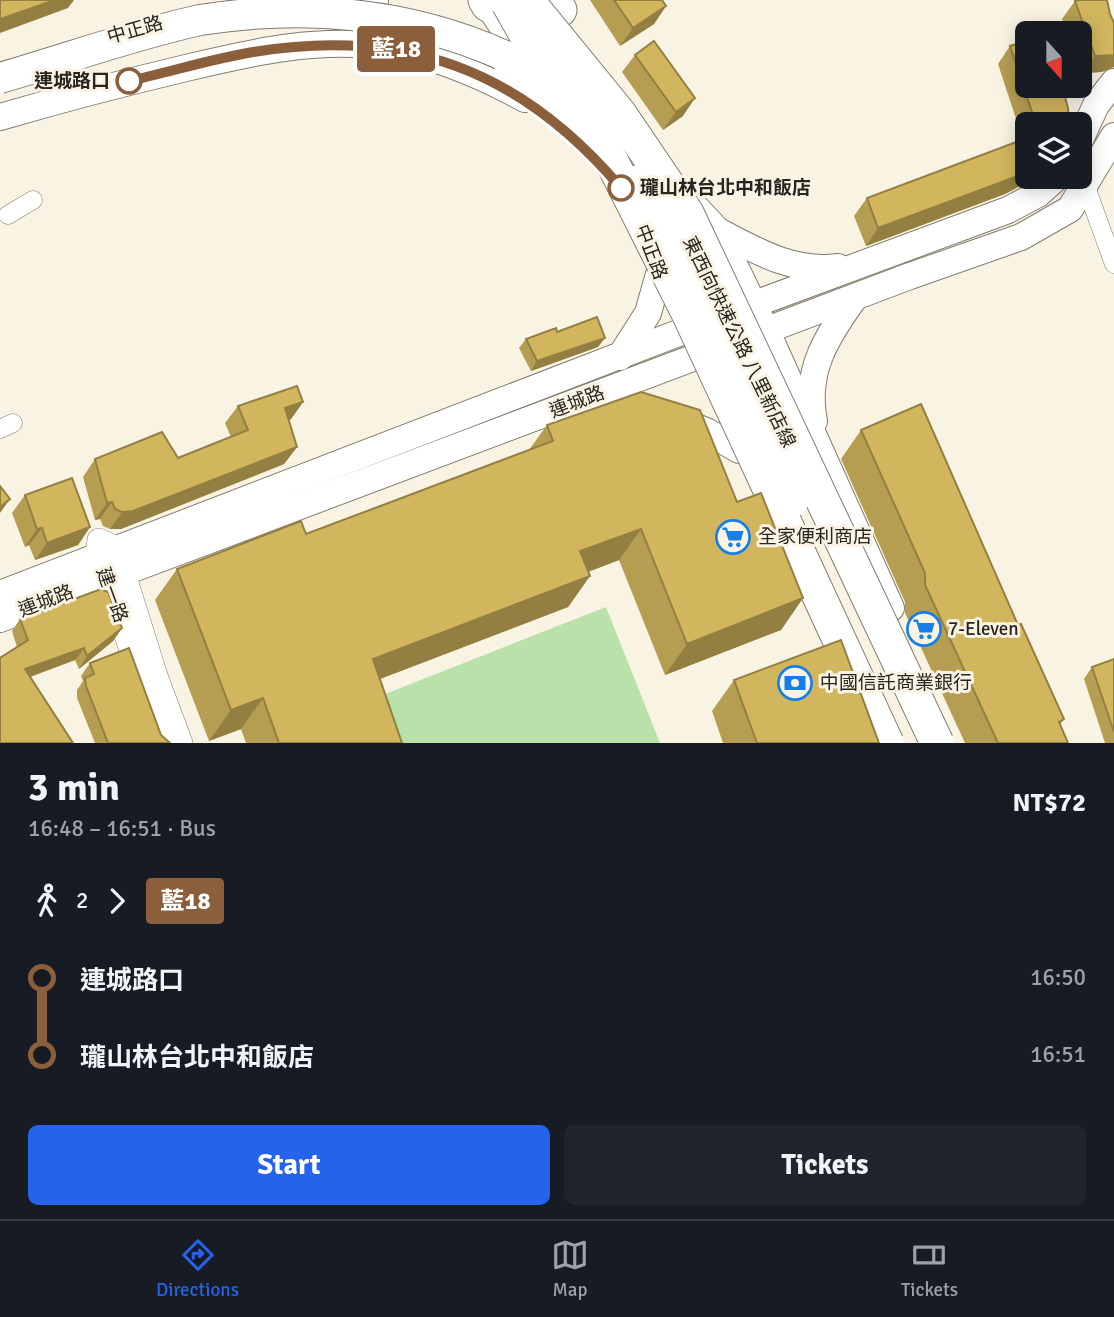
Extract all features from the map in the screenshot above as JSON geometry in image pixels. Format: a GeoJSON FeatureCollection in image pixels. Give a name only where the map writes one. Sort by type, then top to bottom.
{"type":"FeatureCollection","features":[{"type":"Feature","properties":{"kind":"highway"},"geometry":{"type":"LineString","coordinates":[[527,0],[592,121],[690,315],[887,743]]}},
{"type":"Feature","properties":{"kind":"highway"},"geometry":{"type":"LineString","coordinates":[[488,1],[643,181],[665,211],[706,288],[910,743]]}},
{"type":"Feature","properties":{"kind":"highway","name":"東西向快速公路 八里新店線"},"geometry":{"type":"LineString","coordinates":[[0,78],[200,20],[320,7],[426,24],[467,38],[536,70],[586,100],[621,135],[656,183],[686,230],[724,301],[924,743]]}},
{"type":"Feature","properties":{"kind":"highway","name":"東西向快速公路 八里新店線"},"geometry":{"type":"LineString","coordinates":[[0,94],[197,38],[294,26],[346,29],[432,43],[505,73],[591,133],[644,193],[678,247],[903,743]]}},
{"type":"Feature","properties":{"kind":"highway"},"geometry":{"type":"LineString","coordinates":[[592,121],[687,213],[937,743]]}},
{"type":"Feature","properties":{"kind":"main road","name":"中正路"},"geometry":{"type":"LineString","coordinates":[[0,70],[206,10],[272,0]]}},
{"type":"Feature","properties":{"kind":"main road"},"geometry":{"type":"LineString","coordinates":[[331,18],[375,0]]}},
{"type":"Feature","properties":{"kind":"main road"},"geometry":{"type":"LineString","coordinates":[[488,1],[546,16],[586,57],[668,176],[718,232],[768,257],[793,265],[820,269],[864,263]]}},
{"type":"Feature","properties":{"kind":"main road","name":"中正路"},"geometry":{"type":"LineString","coordinates":[[0,94],[181,37],[251,23],[331,18],[379,24],[462,47],[496,62],[546,16]]}},
{"type":"Feature","properties":{"kind":"main road"},"geometry":{"type":"LineString","coordinates":[[546,16],[592,121]]}},
{"type":"Feature","properties":{"kind":"main road","name":"中正路"},"geometry":{"type":"LineString","coordinates":[[0,117],[108,86],[251,52],[343,45],[391,48],[484,77],[528,100],[592,121],[596,158],[623,190],[635,211],[659,274],[694,327],[706,353],[739,450],[869,743]]}},
{"type":"Feature","properties":{"kind":"main road"},"geometry":{"type":"LineString","coordinates":[[391,48],[462,47]]}},
{"type":"Feature","properties":{"kind":"main road"},"geometry":{"type":"LineString","coordinates":[[1092,114],[1114,82]]}},
{"type":"Feature","properties":{"kind":"main road","name":"連城路"},"geometry":{"type":"LineString","coordinates":[[1092,174],[1114,136]]}},
{"type":"Feature","properties":{"kind":"main road","name":"連城路"},"geometry":{"type":"LineString","coordinates":[[0,619],[111,563],[694,327],[1008,210],[1043,189]]}},
{"type":"Feature","properties":{"kind":"main road","name":"連城路"},"geometry":{"type":"LineString","coordinates":[[0,594],[111,563],[583,400],[1021,237],[1070,209],[1085,189]]}},
{"type":"Feature","properties":{"kind":"main road"},"geometry":{"type":"LineString","coordinates":[[635,211],[681,282],[694,327]]}},
{"type":"Feature","properties":{"kind":"main road"},"geometry":{"type":"LineString","coordinates":[[718,232],[744,308],[756,334],[792,386],[952,743]]}},
{"type":"Feature","properties":{"kind":"main road"},"geometry":{"type":"LineString","coordinates":[[621,357],[648,313],[659,274]]}},
{"type":"Feature","properties":{"kind":"main road"},"geometry":{"type":"LineString","coordinates":[[818,447],[809,399],[813,370],[826,337],[856,297]]}},
{"type":"Feature","properties":{"kind":"main road"},"geometry":{"type":"LineString","coordinates":[[583,400],[647,409],[708,432],[739,450]]}},
{"type":"Feature","properties":{"kind":"street"},"geometry":{"type":"LineString","coordinates":[[1087,189],[1114,264]]}},
{"type":"Feature","properties":{"kind":"street"},"geometry":{"type":"LineString","coordinates":[[8,215],[33,200]]}},
{"type":"Feature","properties":{"kind":"street","name":"建一路"},"geometry":{"type":"LineString","coordinates":[[111,563],[165,743]]}},
{"type":"Feature","properties":{"kind":"street","name":"建一路"},"geometry":{"type":"LineString","coordinates":[[111,563],[181,743]]}},
{"type":"Feature","properties":{"kind":"green space"},"geometry":{"type":"Polygon","coordinates":[[[606,607],[660,743],[387,743],[370,700],[606,607]]]}},
{"type":"Feature","properties":{"kind":"building"},"geometry":{"type":"Polygon","coordinates":[[[0,0],[55,0],[0,19],[0,0]]]}},
{"type":"Feature","properties":{"kind":"building"},"geometry":{"type":"Polygon","coordinates":[[[614,0],[662,0],[666,6],[633,28],[614,0]]]}},
{"type":"Feature","properties":{"kind":"building"},"geometry":{"type":"Polygon","coordinates":[[[1107,0],[1114,23],[1114,55],[1095,56],[1092,48],[1092,21],[1082,21],[1075,1],[1107,0]]]}},
{"type":"Feature","properties":{"kind":"building"},"geometry":{"type":"Polygon","coordinates":[[[654,41],[695,98],[676,112],[635,55],[654,41]]]}},
{"type":"Feature","properties":{"kind":"building"},"geometry":{"type":"Polygon","coordinates":[[[1015,45],[1015,61],[1010,46],[1015,45]]]}},
{"type":"Feature","properties":{"kind":"building"},"geometry":{"type":"Polygon","coordinates":[[[1027,98],[1065,98],[1068,112],[1032,112],[1027,98]]]}},
{"type":"Feature","properties":{"kind":"building"},"geometry":{"type":"Polygon","coordinates":[[[1015,142],[1015,177],[878,228],[867,198],[1015,142]]]}},
{"type":"Feature","properties":{"kind":"building"},"geometry":{"type":"Polygon","coordinates":[[[597,317],[605,338],[537,361],[526,339],[556,328],[557,332],[597,317]]]}},
{"type":"Feature","properties":{"kind":"building"},"geometry":{"type":"Polygon","coordinates":[[[297,386],[303,402],[285,408],[297,447],[133,511],[122,512],[115,509],[112,502],[107,503],[95,459],[162,432],[178,458],[248,430],[238,406],[297,386]]]}},
{"type":"Feature","properties":{"kind":"building"},"geometry":{"type":"Polygon","coordinates":[[[641,392],[700,410],[737,502],[761,493],[803,598],[687,644],[641,529],[580,551],[590,576],[373,659],[402,743],[279,743],[263,698],[231,710],[177,569],[301,521],[306,534],[553,441],[547,425],[641,392]]]}},
{"type":"Feature","properties":{"kind":"building"},"geometry":{"type":"Polygon","coordinates":[[[921,404],[1018,625],[1021,624],[1064,719],[1059,722],[1068,743],[998,743],[925,585],[925,573],[861,430],[921,404]]]}},
{"type":"Feature","properties":{"kind":"building"},"geometry":{"type":"Polygon","coordinates":[[[72,478],[90,527],[47,543],[42,528],[37,529],[25,495],[72,478]]]}},
{"type":"Feature","properties":{"kind":"building"},"geometry":{"type":"Polygon","coordinates":[[[0,486],[10,499],[0,507],[0,486]]]}},
{"type":"Feature","properties":{"kind":"building"},"geometry":{"type":"Polygon","coordinates":[[[101,589],[108,592],[122,628],[87,656],[84,648],[25,669],[73,743],[0,743],[0,658],[28,640],[20,619],[101,589]]]}},
{"type":"Feature","properties":{"kind":"building"},"geometry":{"type":"Polygon","coordinates":[[[841,640],[879,743],[757,743],[734,680],[841,640]]]}},
{"type":"Feature","properties":{"kind":"building"},"geometry":{"type":"Polygon","coordinates":[[[129,648],[161,735],[170,743],[108,743],[85,678],[94,674],[90,663],[129,648]]]}},
{"type":"Feature","properties":{"kind":"building"},"geometry":{"type":"Polygon","coordinates":[[[1114,659],[1114,732],[1092,667],[1114,659]]]}},
{"type":"Feature","properties":{"kind":"bus line","name":"藍18"},"geometry":{"type":"LineString","coordinates":[[129,81],[251,52],[343,45],[391,48],[469,70],[528,100],[563,127],[596,158],[621,188]]}},
{"type":"Feature","properties":{"kind":"place","name":"連城路口"},"geometry":{"type":"Point","coordinates":[129,81]}},
{"type":"Feature","properties":{"kind":"place","name":"瓏山林台北中和飯店"},"geometry":{"type":"Point","coordinates":[621,188]}},
{"type":"Feature","properties":{"kind":"place","name":"全家便利商店"},"geometry":{"type":"Point","coordinates":[733,537]}},
{"type":"Feature","properties":{"kind":"place","name":"7-Eleven"},"geometry":{"type":"Point","coordinates":[924,629]}},
{"type":"Feature","properties":{"kind":"place","name":"中國信託商業銀行"},"geometry":{"type":"Point","coordinates":[795,683]}}]}
